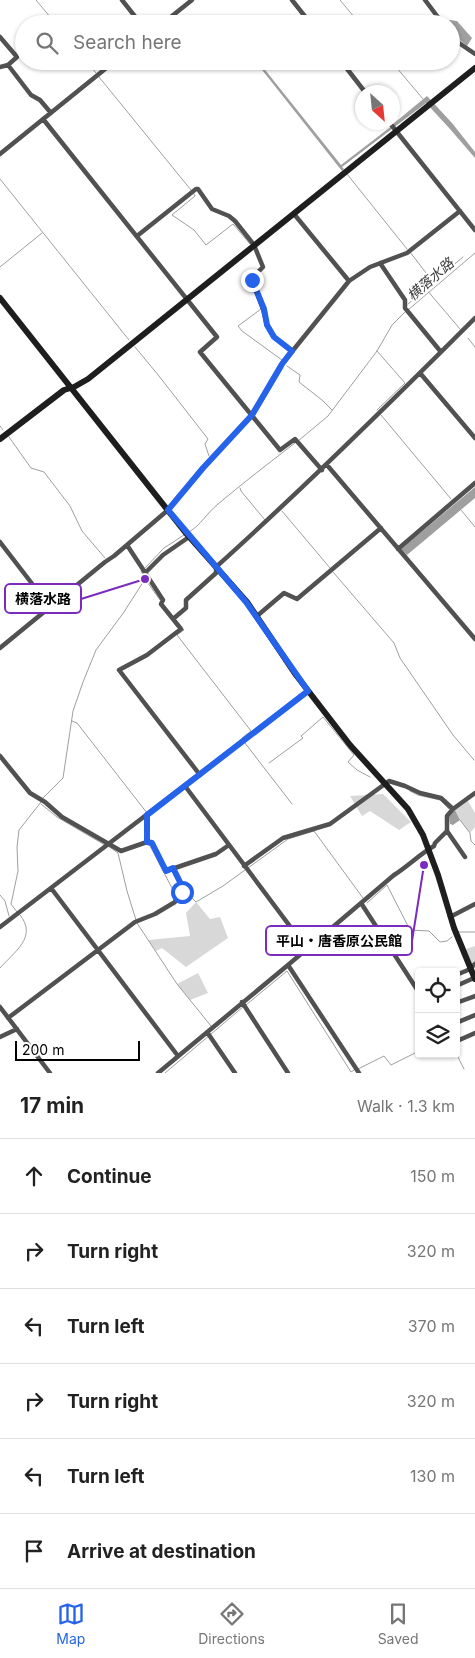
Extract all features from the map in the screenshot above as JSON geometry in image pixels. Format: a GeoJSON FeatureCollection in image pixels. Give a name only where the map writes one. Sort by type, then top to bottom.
{"type":"FeatureCollection","features":[{"type":"Feature","properties":{"kind":"street"},"geometry":{"type":"LineString","coordinates":[[122,0],[134,15]]}},
{"type":"Feature","properties":{"kind":"street"},"geometry":{"type":"LineString","coordinates":[[173,15],[192,0]]}},
{"type":"Feature","properties":{"kind":"street"},"geometry":{"type":"LineString","coordinates":[[292,0],[304,15]]}},
{"type":"Feature","properties":{"kind":"street"},"geometry":{"type":"LineString","coordinates":[[424,0],[436,15]]}},
{"type":"Feature","properties":{"kind":"street"},"geometry":{"type":"LineString","coordinates":[[0,37],[15,55]]}},
{"type":"Feature","properties":{"kind":"street"},"geometry":{"type":"LineString","coordinates":[[460,44],[475,54]]}},
{"type":"Feature","properties":{"kind":"street"},"geometry":{"type":"LineString","coordinates":[[0,67],[8,65],[15,59]]}},
{"type":"Feature","properties":{"kind":"street"},"geometry":{"type":"LineString","coordinates":[[8,65],[31,95],[40,100],[51,113]]}},
{"type":"Feature","properties":{"kind":"street"},"geometry":{"type":"LineString","coordinates":[[0,439],[57,396],[88,379],[475,68]]}},
{"type":"Feature","properties":{"kind":"street"},"geometry":{"type":"LineString","coordinates":[[0,154],[104,70]]}},
{"type":"Feature","properties":{"kind":"street"},"geometry":{"type":"LineString","coordinates":[[348,70],[360,85]]}},
{"type":"Feature","properties":{"kind":"street"},"geometry":{"type":"LineString","coordinates":[[43,119],[216,336],[200,352],[280,450],[295,439],[322,470]]}},
{"type":"Feature","properties":{"kind":"street"},"geometry":{"type":"LineString","coordinates":[[396,131],[475,230]]}},
{"type":"Feature","properties":{"kind":"street"},"geometry":{"type":"LineString","coordinates":[[136,236],[196,189],[212,209],[229,216],[235,221],[254,245],[263,266],[252,280],[264,309],[267,325],[274,337],[292,351]]}},
{"type":"Feature","properties":{"kind":"street"},"geometry":{"type":"LineString","coordinates":[[0,648],[168,510],[203,468],[252,415],[282,364],[349,281],[360,272],[409,252],[460,211]]}},
{"type":"Feature","properties":{"kind":"street"},"geometry":{"type":"LineString","coordinates":[[294,214],[349,281]]}},
{"type":"Feature","properties":{"kind":"street"},"geometry":{"type":"LineString","coordinates":[[380,263],[405,300],[405,308],[441,352]]}},
{"type":"Feature","properties":{"kind":"street"},"geometry":{"type":"LineString","coordinates":[[0,298],[187,535],[257,616],[308,691],[350,745],[408,810],[417,823],[438,875],[450,917],[473,966],[475,978],[460,984]]}},
{"type":"Feature","properties":{"kind":"street"},"geometry":{"type":"LineString","coordinates":[[173,619],[186,608],[186,600],[216,573],[216,567],[280,511],[475,318]]}},
{"type":"Feature","properties":{"kind":"street"},"geometry":{"type":"LineString","coordinates":[[420,373],[475,438]]}},
{"type":"Feature","properties":{"kind":"street"},"geometry":{"type":"LineString","coordinates":[[327,465],[475,639]]}},
{"type":"Feature","properties":{"kind":"street"},"geometry":{"type":"LineString","coordinates":[[398,549],[475,484]]}},
{"type":"Feature","properties":{"kind":"street"},"geometry":{"type":"LineString","coordinates":[[257,616],[284,593],[297,599],[381,528]]}},
{"type":"Feature","properties":{"kind":"street"},"geometry":{"type":"LineString","coordinates":[[143,570],[187,535]]}},
{"type":"Feature","properties":{"kind":"street"},"geometry":{"type":"LineString","coordinates":[[0,542],[50,607]]}},
{"type":"Feature","properties":{"kind":"street"},"geometry":{"type":"LineString","coordinates":[[127,545],[181,630],[147,655],[118,670],[200,775]]}},
{"type":"Feature","properties":{"kind":"street"},"geometry":{"type":"LineString","coordinates":[[0,927],[308,691]]}},
{"type":"Feature","properties":{"kind":"street"},"geometry":{"type":"LineString","coordinates":[[0,756],[30,793],[45,802],[62,817],[107,845],[121,851],[147,842],[152,843],[166,871],[216,854],[229,845]]}},
{"type":"Feature","properties":{"kind":"street"},"geometry":{"type":"LineString","coordinates":[[244,866],[283,838],[330,824],[389,781],[420,793],[441,798],[453,809]]}},
{"type":"Feature","properties":{"kind":"street"},"geometry":{"type":"LineString","coordinates":[[185,786],[307,949]]}},
{"type":"Feature","properties":{"kind":"street"},"geometry":{"type":"LineString","coordinates":[[465,856],[447,830],[447,816],[453,809],[475,793]]}},
{"type":"Feature","properties":{"kind":"street"},"geometry":{"type":"LineString","coordinates":[[147,842],[149,814]]}},
{"type":"Feature","properties":{"kind":"street"},"geometry":{"type":"LineString","coordinates":[[158,1073],[394,875],[434,846],[434,843],[447,830]]}},
{"type":"Feature","properties":{"kind":"street"},"geometry":{"type":"LineString","coordinates":[[8,1018],[136,922],[176,902],[177,896],[182,889],[173,868]]}},
{"type":"Feature","properties":{"kind":"street"},"geometry":{"type":"LineString","coordinates":[[51,888],[178,1056]]}},
{"type":"Feature","properties":{"kind":"street"},"geometry":{"type":"LineString","coordinates":[[361,903],[415,985]]}},
{"type":"Feature","properties":{"kind":"street"},"geometry":{"type":"LineString","coordinates":[[450,917],[475,904]]}},
{"type":"Feature","properties":{"kind":"street"},"geometry":{"type":"LineString","coordinates":[[288,965],[357,1070]]}},
{"type":"Feature","properties":{"kind":"street"},"geometry":{"type":"LineString","coordinates":[[460,973],[473,966]]}},
{"type":"Feature","properties":{"kind":"street"},"geometry":{"type":"LineString","coordinates":[[460,1002],[475,996]]}},
{"type":"Feature","properties":{"kind":"street"},"geometry":{"type":"LineString","coordinates":[[242,1002],[288,1073]]}},
{"type":"Feature","properties":{"kind":"street"},"geometry":{"type":"LineString","coordinates":[[0,1006],[50,1073]]}},
{"type":"Feature","properties":{"kind":"street"},"geometry":{"type":"LineString","coordinates":[[460,1021],[475,1015]]}},
{"type":"Feature","properties":{"kind":"street"},"geometry":{"type":"LineString","coordinates":[[0,1037],[17,1029]]}},
{"type":"Feature","properties":{"kind":"street"},"geometry":{"type":"LineString","coordinates":[[207,1032],[235,1073]]}},
{"type":"Feature","properties":{"kind":"street"},"geometry":{"type":"LineString","coordinates":[[460,1040],[475,1033]]}},
{"type":"Feature","properties":{"kind":"shaded area"},"geometry":{"type":"Polygon","coordinates":[[[460,24],[472,38],[467,46],[460,40],[460,24]]]}},
{"type":"Feature","properties":{"kind":"shaded area"},"geometry":{"type":"Polygon","coordinates":[[[262,70],[265,70],[341,165],[386,130],[391,130],[342,167],[344,169],[342,171],[262,70]]]}},
{"type":"Feature","properties":{"kind":"shaded area"},"geometry":{"type":"Polygon","coordinates":[[[427,96],[475,152],[475,158],[450,129],[426,103],[400,123],[400,118],[427,96]]]}},
{"type":"Feature","properties":{"kind":"shaded area"},"geometry":{"type":"Polygon","coordinates":[[[475,487],[475,498],[407,555],[401,549],[475,487]]]}},
{"type":"Feature","properties":{"kind":"shaded area"},"geometry":{"type":"Polygon","coordinates":[[[383,794],[411,822],[399,830],[370,811],[362,816],[350,796],[383,794]]]}},
{"type":"Feature","properties":{"kind":"shaded area"},"geometry":{"type":"Polygon","coordinates":[[[468,801],[475,813],[475,827],[470,833],[455,810],[468,801]]]}},
{"type":"Feature","properties":{"kind":"shaded area"},"geometry":{"type":"Polygon","coordinates":[[[455,810],[460,820],[453,825],[450,824],[449,817],[455,810]]]}},
{"type":"Feature","properties":{"kind":"shaded area"},"geometry":{"type":"Polygon","coordinates":[[[196,902],[210,919],[220,917],[228,938],[186,967],[162,948],[156,951],[148,940],[190,936],[186,913],[196,902]]]}},
{"type":"Feature","properties":{"kind":"shaded area"},"geometry":{"type":"Polygon","coordinates":[[[475,946],[475,966],[473,967],[466,949],[475,946]]]}},
{"type":"Feature","properties":{"kind":"shaded area"},"geometry":{"type":"Polygon","coordinates":[[[198,973],[208,993],[190,1000],[177,984],[198,973]]]}},
{"type":"Feature","properties":{"kind":"waterway"},"geometry":{"type":"LineString","coordinates":[[36,0],[48,15]]}},
{"type":"Feature","properties":{"kind":"waterway"},"geometry":{"type":"LineString","coordinates":[[340,0],[352,15]]}},
{"type":"Feature","properties":{"kind":"waterway"},"geometry":{"type":"LineString","coordinates":[[399,70],[423,99]]}},
{"type":"Feature","properties":{"kind":"waterway"},"geometry":{"type":"LineString","coordinates":[[99,77],[191,190]]}},
{"type":"Feature","properties":{"kind":"waterway"},"geometry":{"type":"LineString","coordinates":[[347,174],[407,249]]}},
{"type":"Feature","properties":{"kind":"waterway"},"geometry":{"type":"LineString","coordinates":[[0,179],[129,340]]}},
{"type":"Feature","properties":{"kind":"waterway"},"geometry":{"type":"LineString","coordinates":[[194,194],[195,196],[172,215],[194,230],[206,245],[233,224],[250,244]]}},
{"type":"Feature","properties":{"kind":"waterway"},"geometry":{"type":"LineString","coordinates":[[0,267],[42,233]]}},
{"type":"Feature","properties":{"kind":"waterway","name":"横落水路"},"geometry":{"type":"LineString","coordinates":[[410,252],[433,282],[426,289],[460,329]]}},
{"type":"Feature","properties":{"kind":"waterway","name":"横落水路"},"geometry":{"type":"LineString","coordinates":[[408,310],[475,253]]}},
{"type":"Feature","properties":{"kind":"waterway"},"geometry":{"type":"LineString","coordinates":[[433,282],[463,257]]}},
{"type":"Feature","properties":{"kind":"waterway"},"geometry":{"type":"LineString","coordinates":[[250,278],[261,309],[238,326],[242,331],[282,360]]}},
{"type":"Feature","properties":{"kind":"waterway"},"geometry":{"type":"LineString","coordinates":[[408,304],[426,289]]}},
{"type":"Feature","properties":{"kind":"waterway","name":"横落水路"},"geometry":{"type":"LineString","coordinates":[[298,441],[328,416],[377,351],[392,325],[405,312]]}},
{"type":"Feature","properties":{"kind":"waterway"},"geometry":{"type":"LineString","coordinates":[[468,338],[475,347]]}},
{"type":"Feature","properties":{"kind":"waterway"},"geometry":{"type":"LineString","coordinates":[[135,347],[208,439],[205,444],[209,456]]}},
{"type":"Feature","properties":{"kind":"waterway"},"geometry":{"type":"LineString","coordinates":[[377,351],[405,383],[377,410]]}},
{"type":"Feature","properties":{"kind":"waterway"},"geometry":{"type":"LineString","coordinates":[[287,366],[300,375],[299,382],[332,410]]}},
{"type":"Feature","properties":{"kind":"waterway"},"geometry":{"type":"LineString","coordinates":[[255,415],[283,368]]}},
{"type":"Feature","properties":{"kind":"waterway"},"geometry":{"type":"LineString","coordinates":[[381,415],[451,499]]}},
{"type":"Feature","properties":{"kind":"waterway"},"geometry":{"type":"LineString","coordinates":[[0,426],[3,430]]}},
{"type":"Feature","properties":{"kind":"waterway"},"geometry":{"type":"LineString","coordinates":[[9,437],[31,468],[44,472],[70,506],[82,531],[105,558]]}},
{"type":"Feature","properties":{"kind":"waterway","name":"横落水路"},"geometry":{"type":"LineString","coordinates":[[189,532],[218,504],[295,443]]}},
{"type":"Feature","properties":{"kind":"waterway"},"geometry":{"type":"LineString","coordinates":[[240,488],[265,520]]}},
{"type":"Feature","properties":{"kind":"waterway"},"geometry":{"type":"LineString","coordinates":[[461,510],[475,527]]}},
{"type":"Feature","properties":{"kind":"waterway"},"geometry":{"type":"LineString","coordinates":[[282,511],[330,568]]}},
{"type":"Feature","properties":{"kind":"waterway","name":"横落水路"},"geometry":{"type":"LineString","coordinates":[[145,568],[164,548],[184,535]]}},
{"type":"Feature","properties":{"kind":"waterway","name":"横落水路"},"geometry":{"type":"LineString","coordinates":[[43,798],[63,778],[73,711],[83,682],[96,650],[145,579],[142,570]]}},
{"type":"Feature","properties":{"kind":"waterway"},"geometry":{"type":"LineString","coordinates":[[333,572],[394,643],[400,658],[453,735],[474,760]]}},
{"type":"Feature","properties":{"kind":"waterway"},"geometry":{"type":"LineString","coordinates":[[145,579],[160,600]]}},
{"type":"Feature","properties":{"kind":"waterway"},"geometry":{"type":"LineString","coordinates":[[183,629],[177,635],[251,731],[242,738]]}},
{"type":"Feature","properties":{"kind":"waterway"},"geometry":{"type":"LineString","coordinates":[[269,763],[303,738],[301,736],[323,717],[354,755],[348,762],[357,770],[370,777]]}},
{"type":"Feature","properties":{"kind":"waterway"},"geometry":{"type":"LineString","coordinates":[[72,721],[77,723],[147,813]]}},
{"type":"Feature","properties":{"kind":"waterway"},"geometry":{"type":"LineString","coordinates":[[245,743],[292,804]]}},
{"type":"Feature","properties":{"kind":"waterway"},"geometry":{"type":"LineString","coordinates":[[410,791],[418,795],[440,800],[449,809]]}},
{"type":"Feature","properties":{"kind":"waterway","name":"横落水路"},"geometry":{"type":"LineString","coordinates":[[17,912],[11,904],[18,871],[17,847],[19,830],[41,802]]}},
{"type":"Feature","properties":{"kind":"waterway"},"geometry":{"type":"LineString","coordinates":[[41,804],[57,817],[105,845]]}},
{"type":"Feature","properties":{"kind":"waterway"},"geometry":{"type":"LineString","coordinates":[[149,816],[149,840]]}},
{"type":"Feature","properties":{"kind":"waterway"},"geometry":{"type":"LineString","coordinates":[[460,820],[470,833],[471,841],[475,845]]}},
{"type":"Feature","properties":{"kind":"waterway"},"geometry":{"type":"LineString","coordinates":[[248,868],[288,839],[314,831],[363,898]]}},
{"type":"Feature","properties":{"kind":"waterway"},"geometry":{"type":"LineString","coordinates":[[149,844],[173,890],[179,889]]}},
{"type":"Feature","properties":{"kind":"waterway"},"geometry":{"type":"LineString","coordinates":[[108,846],[118,853],[136,920]]}},
{"type":"Feature","properties":{"kind":"waterway"},"geometry":{"type":"LineString","coordinates":[[183,890],[196,902],[245,870]]}},
{"type":"Feature","properties":{"kind":"waterway"},"geometry":{"type":"LineString","coordinates":[[367,903],[387,885],[410,930],[429,931],[440,942],[447,941],[452,937]]}},
{"type":"Feature","properties":{"kind":"waterway"},"geometry":{"type":"LineString","coordinates":[[0,895],[5,901],[9,916]]}},
{"type":"Feature","properties":{"kind":"waterway","name":"横落水路"},"geometry":{"type":"LineString","coordinates":[[0,968],[22,944],[25,937],[25,923],[20,915]]}},
{"type":"Feature","properties":{"kind":"waterway"},"geometry":{"type":"LineString","coordinates":[[137,923],[177,984],[211,1026]]}},
{"type":"Feature","properties":{"kind":"waterway"},"geometry":{"type":"LineString","coordinates":[[458,932],[475,932]]}},
{"type":"Feature","properties":{"kind":"waterway"},"geometry":{"type":"LineString","coordinates":[[246,1005],[287,971],[351,1072],[354,1070]]}},
{"type":"Feature","properties":{"kind":"waterway"},"geometry":{"type":"LineString","coordinates":[[165,1073],[243,1007]]}},
{"type":"Feature","properties":{"kind":"waterway"},"geometry":{"type":"LineString","coordinates":[[358,1069],[384,1056],[391,1065],[415,1053]]}},
{"type":"Feature","properties":{"kind":"waterway"},"geometry":{"type":"LineString","coordinates":[[458,1058],[464,1069]]}},
{"type":"Feature","properties":{"kind":"place","name":"横落水路"},"geometry":{"type":"Point","coordinates":[145,579]}},
{"type":"Feature","properties":{"kind":"place","name":"平山・唐香原公民館"},"geometry":{"type":"Point","coordinates":[424,865]}},
{"type":"Feature","properties":{"kind":"route"},"geometry":{"type":"LineString","coordinates":[[182,892],[182,886],[173,868],[166,871],[152,843],[147,842],[147,815],[308,691],[257,616],[187,535],[168,510],[203,468],[252,415],[282,364],[292,351],[274,337],[267,325],[264,309],[252,280]]}}]}
